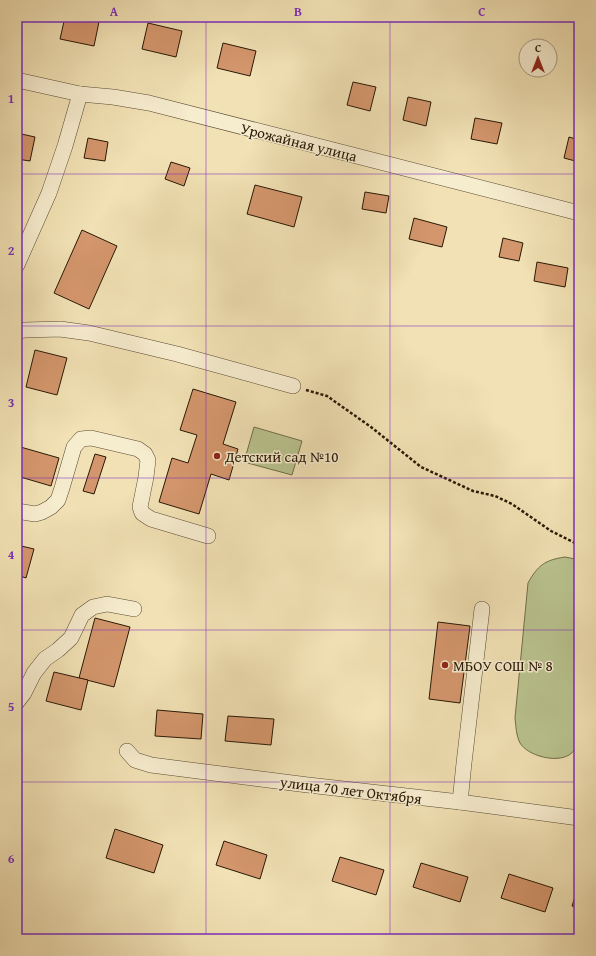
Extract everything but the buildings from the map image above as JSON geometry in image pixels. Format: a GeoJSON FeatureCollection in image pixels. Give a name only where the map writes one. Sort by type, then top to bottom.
{"type":"FeatureCollection","features":[{"type":"Feature","properties":{"kind":"street","name":"Урожайная улица"},"geometry":{"type":"LineString","coordinates":[[17,80],[80,94],[113,97],[149,103],[579,213]]}},
{"type":"Feature","properties":{"kind":"street"},"geometry":{"type":"LineString","coordinates":[[17,266],[49,193],[65,146],[80,94]]}},
{"type":"Feature","properties":{"kind":"street"},"geometry":{"type":"LineString","coordinates":[[17,331],[60,330],[89,333],[177,354],[293,386]]}},
{"type":"Feature","properties":{"kind":"street"},"geometry":{"type":"LineString","coordinates":[[17,510],[35,514],[51,507],[58,500],[74,447],[81,439],[91,438],[138,449],[144,454],[148,460],[140,507],[142,514],[151,519],[208,536]]}},
{"type":"Feature","properties":{"kind":"street"},"geometry":{"type":"LineString","coordinates":[[17,702],[24,693],[34,673],[45,659],[71,638],[82,615],[93,607],[107,604],[134,610]]}},
{"type":"Feature","properties":{"kind":"street"},"geometry":{"type":"LineString","coordinates":[[460,802],[482,609]]}},
{"type":"Feature","properties":{"kind":"street","name":"улица 70 лет Октября"},"geometry":{"type":"LineString","coordinates":[[127,751],[135,760],[151,765],[308,786],[460,802],[579,818]]}},
{"type":"Feature","properties":{"kind":"path"},"geometry":{"type":"LineString","coordinates":[[293,386],[327,396],[371,427],[421,467],[473,491],[495,496],[512,504],[551,531],[579,545]]}},
{"type":"Feature","properties":{"kind":"green space"},"geometry":{"type":"Polygon","coordinates":[[[254,427],[302,441],[292,475],[244,462],[254,427]]]}},
{"type":"Feature","properties":{"kind":"green space"},"geometry":{"type":"Polygon","coordinates":[[[565,557],[579,561],[579,743],[574,751],[569,755],[550,758],[536,755],[524,748],[518,737],[515,718],[528,583],[535,572],[543,564],[565,557]]]}},
{"type":"Feature","properties":{"kind":"place","name":"Детский сад №10"},"geometry":{"type":"Point","coordinates":[217,456]}},
{"type":"Feature","properties":{"kind":"place","name":"МБОУ СОШ № 8"},"geometry":{"type":"Point","coordinates":[445,665]}}]}
